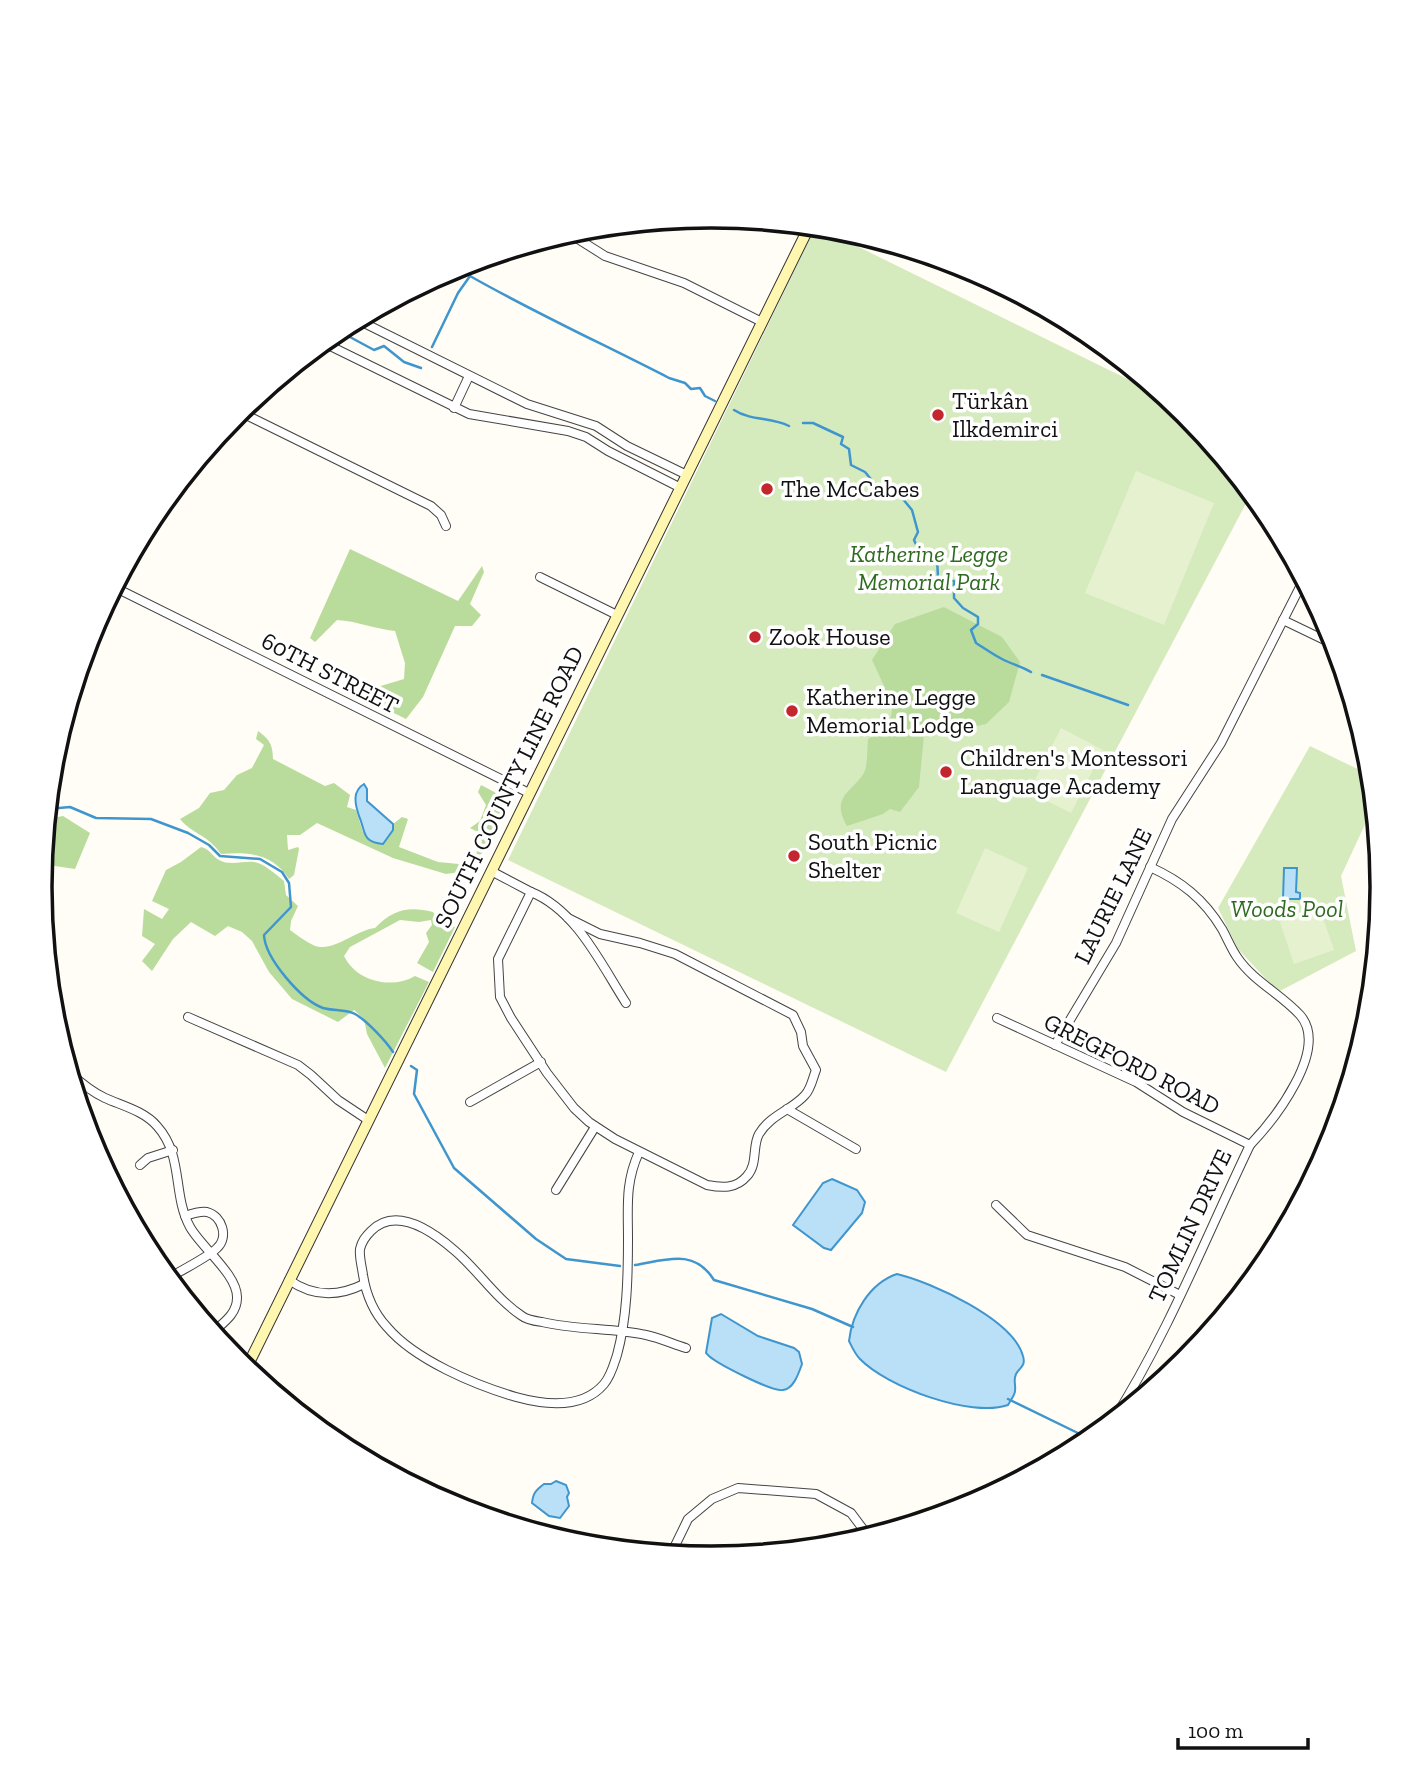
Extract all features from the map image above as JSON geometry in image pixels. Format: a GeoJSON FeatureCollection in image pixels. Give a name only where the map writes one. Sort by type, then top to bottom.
{"type":"FeatureCollection","features":[{"type":"Feature","properties":{"kind":"main road","name":"SOUTH COUNTY LINE ROAD"},"geometry":{"type":"LineString","coordinates":[[252,1357],[805,234]]}},
{"type":"Feature","properties":{"kind":"street"},"geometry":{"type":"LineString","coordinates":[[581,241],[605,256],[684,283],[762,322]]}},
{"type":"Feature","properties":{"kind":"street"},"geometry":{"type":"LineString","coordinates":[[368,325],[542,410],[596,426],[627,446],[687,475]]}},
{"type":"Feature","properties":{"kind":"street"},"geometry":{"type":"LineString","coordinates":[[333,348],[454,408],[480,416],[575,433],[681,488]]}},
{"type":"Feature","properties":{"kind":"street"},"geometry":{"type":"LineString","coordinates":[[454,408],[469,376]]}},
{"type":"Feature","properties":{"kind":"street"},"geometry":{"type":"LineString","coordinates":[[250,417],[431,506],[442,515],[446,526]]}},
{"type":"Feature","properties":{"kind":"street"},"geometry":{"type":"LineString","coordinates":[[540,577],[617,615]]}},
{"type":"Feature","properties":{"kind":"street","name":"LAURIE LANE"},"geometry":{"type":"LineString","coordinates":[[1055,1045],[1116,943],[1172,819],[1221,743],[1299,588]]}},
{"type":"Feature","properties":{"kind":"street","name":"60TH STREET"},"geometry":{"type":"LineString","coordinates":[[122,591],[529,793]]}},
{"type":"Feature","properties":{"kind":"street"},"geometry":{"type":"LineString","coordinates":[[1283,620],[1322,639]]}},
{"type":"Feature","properties":{"kind":"street","name":"TOMLIN DRIVE"},"geometry":{"type":"LineString","coordinates":[[1127,1397],[1180,1295],[1250,1145],[1269,1126],[1301,1071],[1309,1035],[1301,1016],[1237,958],[1222,928],[1203,902],[1176,879],[1150,867]]}},
{"type":"Feature","properties":{"kind":"street"},"geometry":{"type":"LineString","coordinates":[[491,871],[548,899],[568,918],[626,1003]]}},
{"type":"Feature","properties":{"kind":"street"},"geometry":{"type":"LineString","coordinates":[[531,892],[498,959],[500,997],[511,1018],[574,1108],[595,1127],[707,1185],[732,1187],[749,1174],[758,1135],[774,1117],[807,1094],[816,1070],[803,1046],[801,1032],[793,1015],[675,954],[600,934],[568,918]]}},
{"type":"Feature","properties":{"kind":"street"},"geometry":{"type":"LineString","coordinates":[[593,951],[600,934]]}},
{"type":"Feature","properties":{"kind":"street"},"geometry":{"type":"LineString","coordinates":[[188,1017],[298,1065],[338,1100],[368,1120]]}},
{"type":"Feature","properties":{"kind":"street","name":"GREGFORD ROAD"},"geometry":{"type":"LineString","coordinates":[[997,1018],[1136,1082],[1183,1112],[1250,1145]]}},
{"type":"Feature","properties":{"kind":"street"},"geometry":{"type":"LineString","coordinates":[[470,1102],[541,1062]]}},
{"type":"Feature","properties":{"kind":"street"},"geometry":{"type":"LineString","coordinates":[[83,1083],[91,1090],[148,1117],[173,1150],[185,1216],[191,1229],[234,1285],[237,1297],[235,1309],[220,1325]]}},
{"type":"Feature","properties":{"kind":"street"},"geometry":{"type":"LineString","coordinates":[[787,1109],[856,1149]]}},
{"type":"Feature","properties":{"kind":"street"},"geometry":{"type":"LineString","coordinates":[[555,1190],[595,1127]]}},
{"type":"Feature","properties":{"kind":"street"},"geometry":{"type":"LineString","coordinates":[[140,1165],[148,1158],[173,1150]]}},
{"type":"Feature","properties":{"kind":"street"},"geometry":{"type":"LineString","coordinates":[[639,1152],[631,1170],[627,1195],[628,1242],[622,1332],[606,1382],[595,1393],[579,1401],[561,1404],[526,1400],[472,1381],[409,1347],[387,1328],[374,1308],[364,1284],[360,1251],[363,1240],[377,1226],[390,1220],[412,1223],[435,1234],[524,1318],[568,1328],[622,1332],[649,1335],[686,1348]]}},
{"type":"Feature","properties":{"kind":"street"},"geometry":{"type":"LineString","coordinates":[[996,1205],[1027,1235],[1125,1267],[1180,1295]]}},
{"type":"Feature","properties":{"kind":"street"},"geometry":{"type":"LineString","coordinates":[[178,1273],[217,1248],[224,1237],[223,1227],[214,1216],[205,1211],[185,1216]]}},
{"type":"Feature","properties":{"kind":"street"},"geometry":{"type":"LineString","coordinates":[[289,1280],[307,1291],[323,1294],[345,1291],[364,1284]]}},
{"type":"Feature","properties":{"kind":"street"},"geometry":{"type":"LineString","coordinates":[[676,1544],[688,1519],[712,1499],[738,1488],[816,1494],[851,1513],[862,1528]]}},
{"type":"Feature","properties":{"kind":"green space","name":"Katherine Legge Memorial Park"},"geometry":{"type":"Polygon","coordinates":[[[812,235],[849,242],[1138,384],[1207,452],[1246,502],[946,1072],[508,860],[812,235]]]}},
{"type":"Feature","properties":{"kind":"green space"},"geometry":{"type":"Polygon","coordinates":[[[1136,471],[1214,503],[1164,625],[1085,593],[1136,471]]]}},
{"type":"Feature","properties":{"kind":"green space"},"geometry":{"type":"Polygon","coordinates":[[[350,549],[458,601],[482,566],[484,572],[470,604],[481,615],[472,626],[455,626],[423,697],[406,719],[368,700],[374,688],[404,679],[405,663],[395,631],[337,620],[315,642],[310,638],[350,549]]]}},
{"type":"Feature","properties":{"kind":"green space"},"geometry":{"type":"Polygon","coordinates":[[[944,607],[1002,637],[1020,662],[1009,702],[986,724],[964,729],[942,725],[924,735],[919,787],[900,812],[890,809],[847,826],[842,816],[842,801],[864,773],[868,739],[885,727],[892,708],[883,699],[885,688],[872,660],[895,624],[944,607]]]}},
{"type":"Feature","properties":{"kind":"green space"},"geometry":{"type":"Polygon","coordinates":[[[1061,728],[1103,750],[1071,813],[1029,792],[1061,728]]]}},
{"type":"Feature","properties":{"kind":"green space"},"geometry":{"type":"Polygon","coordinates":[[[258,731],[270,742],[273,759],[325,786],[334,783],[350,795],[347,807],[356,810],[363,832],[393,830],[393,824],[402,817],[408,819],[399,847],[438,862],[470,865],[482,842],[480,833],[470,828],[480,821],[486,805],[478,792],[481,785],[502,796],[506,802],[474,870],[446,874],[393,858],[317,823],[300,835],[287,835],[288,850],[299,849],[294,875],[289,879],[275,864],[259,856],[221,854],[180,819],[199,808],[210,793],[224,790],[237,775],[252,768],[264,745],[256,739],[258,731]]]}},
{"type":"Feature","properties":{"kind":"green space","name":"Woods Pool"},"geometry":{"type":"Polygon","coordinates":[[[1310,746],[1360,770],[1367,820],[1341,876],[1356,951],[1278,992],[1238,949],[1218,908],[1310,746]]]}},
{"type":"Feature","properties":{"kind":"green space"},"geometry":{"type":"Polygon","coordinates":[[[63,816],[90,833],[75,869],[53,865],[56,817],[63,816]]]}},
{"type":"Feature","properties":{"kind":"green space"},"geometry":{"type":"Polygon","coordinates":[[[201,847],[223,862],[258,863],[284,881],[286,895],[298,906],[290,930],[313,945],[320,947],[336,944],[375,928],[395,913],[409,909],[433,912],[438,920],[455,927],[433,972],[417,963],[429,942],[426,933],[432,925],[431,920],[400,920],[350,947],[344,956],[357,972],[375,981],[395,982],[415,976],[429,982],[385,1068],[367,1034],[364,1019],[354,1010],[338,1022],[292,999],[269,972],[252,941],[242,932],[228,926],[215,936],[191,922],[173,939],[152,971],[142,961],[155,944],[142,936],[144,909],[162,919],[169,909],[152,901],[166,870],[201,847]]]}},
{"type":"Feature","properties":{"kind":"green space"},"geometry":{"type":"Polygon","coordinates":[[[985,848],[1028,868],[999,932],[956,913],[985,848]]]}},
{"type":"Feature","properties":{"kind":"green space"},"geometry":{"type":"Polygon","coordinates":[[[1320,909],[1334,950],[1294,964],[1280,922],[1320,909]]]}},
{"type":"Feature","properties":{"kind":"water"},"geometry":{"type":"Polygon","coordinates":[[[364,784],[367,801],[393,824],[393,830],[383,844],[371,841],[365,835],[356,802],[356,794],[364,784]]]}},
{"type":"Feature","properties":{"kind":"water"},"geometry":{"type":"Polygon","coordinates":[[[1284,868],[1297,868],[1296,892],[1300,893],[1300,899],[1283,899],[1284,868]]]}},
{"type":"Feature","properties":{"kind":"water"},"geometry":{"type":"Polygon","coordinates":[[[832,1179],[857,1190],[865,1202],[862,1213],[831,1250],[824,1248],[793,1225],[823,1183],[832,1179]]]}},
{"type":"Feature","properties":{"kind":"water"},"geometry":{"type":"Polygon","coordinates":[[[897,1274],[930,1285],[969,1304],[988,1316],[1016,1342],[1024,1362],[1016,1374],[1015,1393],[1008,1405],[973,1407],[930,1397],[889,1380],[858,1357],[849,1341],[858,1310],[879,1284],[897,1274]]]}},
{"type":"Feature","properties":{"kind":"water"},"geometry":{"type":"Polygon","coordinates":[[[721,1314],[758,1336],[799,1352],[802,1364],[790,1387],[783,1390],[768,1387],[733,1371],[706,1353],[712,1318],[721,1314]]]}},
{"type":"Feature","properties":{"kind":"water"},"geometry":{"type":"Polygon","coordinates":[[[556,1481],[566,1485],[569,1493],[569,1506],[560,1518],[549,1516],[532,1503],[539,1488],[556,1481]]]}},
{"type":"Feature","properties":{"kind":"waterway"},"geometry":{"type":"LineString","coordinates":[[432,347],[458,293],[470,276],[544,316],[669,378],[685,383],[691,389],[700,388],[705,396],[715,401]]}},
{"type":"Feature","properties":{"kind":"waterway"},"geometry":{"type":"LineString","coordinates":[[349,336],[374,350],[384,346],[404,362],[421,368]]}},
{"type":"Feature","properties":{"kind":"waterway"},"geometry":{"type":"LineString","coordinates":[[734,410],[747,416],[789,426]]}},
{"type":"Feature","properties":{"kind":"waterway"},"geometry":{"type":"LineString","coordinates":[[803,423],[813,423],[843,437],[841,444],[849,449],[851,465],[865,472],[879,489],[886,482],[893,487],[912,510],[918,532],[914,540],[918,549],[937,557],[938,578],[954,581],[954,598],[963,608],[978,617],[978,624],[971,630],[976,643],[1031,672]]}},
{"type":"Feature","properties":{"kind":"waterway"},"geometry":{"type":"LineString","coordinates":[[1042,675],[1128,705]]}},
{"type":"Feature","properties":{"kind":"waterway"},"geometry":{"type":"LineString","coordinates":[[57,808],[70,807],[96,818],[151,819],[188,833],[209,845],[220,856],[260,859],[282,872],[289,883],[291,907],[264,935],[277,966],[314,1004],[351,1012],[360,1017],[393,1052]]}},
{"type":"Feature","properties":{"kind":"waterway"},"geometry":{"type":"LineString","coordinates":[[411,1066],[417,1070],[414,1094],[454,1168],[536,1239],[566,1259],[620,1266]]}},
{"type":"Feature","properties":{"kind":"waterway"},"geometry":{"type":"LineString","coordinates":[[635,1265],[668,1259],[688,1260],[698,1263],[714,1280],[812,1309],[853,1327]]}},
{"type":"Feature","properties":{"kind":"waterway"},"geometry":{"type":"LineString","coordinates":[[1008,1399],[1079,1433]]}},
{"type":"Feature","properties":{"kind":"place","name":"Türkân Ilkdemirci"},"geometry":{"type":"Point","coordinates":[938,415]}},
{"type":"Feature","properties":{"kind":"place","name":"The McCabes"},"geometry":{"type":"Point","coordinates":[767,489]}},
{"type":"Feature","properties":{"kind":"place","name":"Zook House"},"geometry":{"type":"Point","coordinates":[755,637]}},
{"type":"Feature","properties":{"kind":"place","name":"Katherine Legge Memorial Lodge"},"geometry":{"type":"Point","coordinates":[792,711]}},
{"type":"Feature","properties":{"kind":"place","name":"Children's Montessori Language Academy"},"geometry":{"type":"Point","coordinates":[946,772]}},
{"type":"Feature","properties":{"kind":"place","name":"South Picnic Shelter"},"geometry":{"type":"Point","coordinates":[794,856]}}]}
